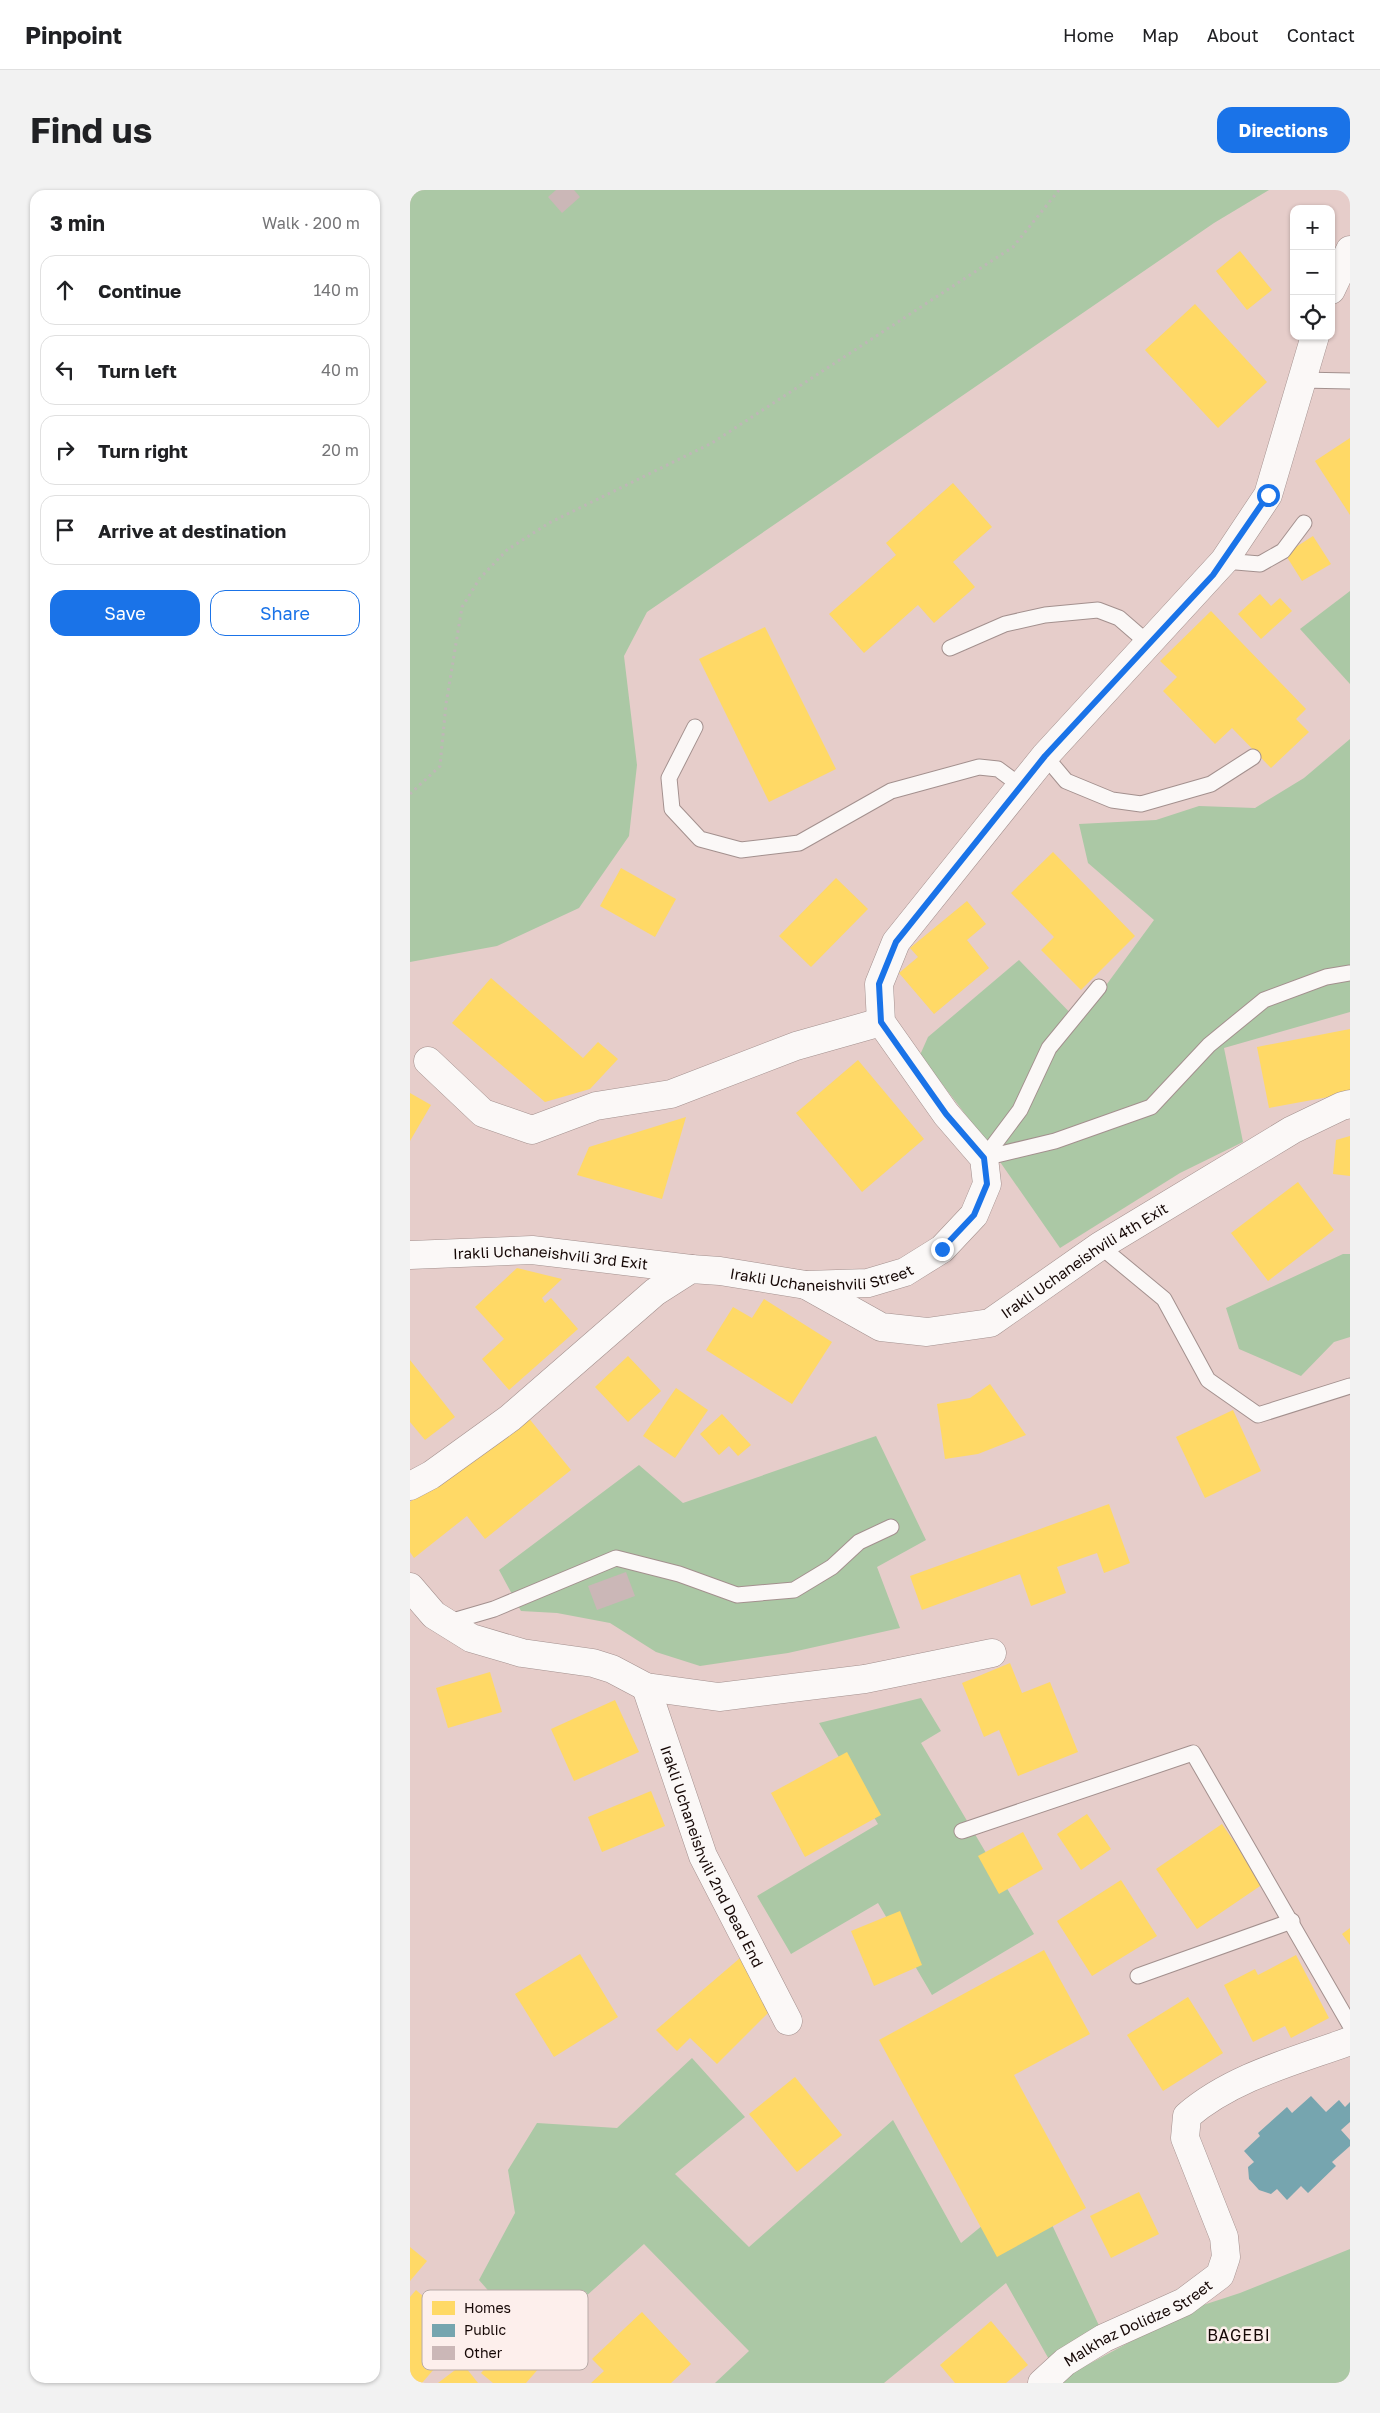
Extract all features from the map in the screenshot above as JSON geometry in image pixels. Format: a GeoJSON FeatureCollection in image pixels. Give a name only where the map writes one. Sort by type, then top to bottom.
{"type":"FeatureCollection","features":[{"type":"Feature","properties":{"kind":"street"},"geometry":{"type":"LineString","coordinates":[[1335,282],[1350,250]]}},
{"type":"Feature","properties":{"kind":"street"},"geometry":{"type":"LineString","coordinates":[[984,1158],[946,1114],[881,1022],[879,984],[896,942],[1020,786],[1045,756],[1224,561],[1268,495],[1314,340]]}},
{"type":"Feature","properties":{"kind":"street"},"geometry":{"type":"LineString","coordinates":[[428,1060],[483,1113],[532,1130],[596,1106],[671,1094],[796,1046],[881,1022]]}},
{"type":"Feature","properties":{"kind":"street","name":"Irakli Uchaneishvili 4th Exit"},"geometry":{"type":"LineString","coordinates":[[806,1285],[881,1327],[927,1332],[990,1323],[1100,1246],[1292,1130],[1350,1104]]}},
{"type":"Feature","properties":{"kind":"street","name":"Irakli Uchaneishvili Street"},"geometry":{"type":"LineString","coordinates":[[691,1269],[720,1271],[806,1285],[868,1283],[905,1272],[942,1249],[974,1215],[987,1184],[984,1158]]}},
{"type":"Feature","properties":{"kind":"street","name":"Irakli Uchaneishvili 3rd Exit"},"geometry":{"type":"LineString","coordinates":[[410,1255],[532,1250],[691,1269]]}},
{"type":"Feature","properties":{"kind":"street"},"geometry":{"type":"LineString","coordinates":[[410,1486],[431,1475],[510,1418],[655,1292],[691,1269]]}},
{"type":"Feature","properties":{"kind":"street"},"geometry":{"type":"LineString","coordinates":[[410,1587],[434,1616],[471,1638],[522,1653],[594,1663],[612,1669],[646,1687],[719,1697],[865,1679],[992,1653]]}},
{"type":"Feature","properties":{"kind":"street","name":"Irakli Uchaneishvili 2nd Dead End"},"geometry":{"type":"LineString","coordinates":[[646,1687],[703,1856],[788,2022]]}},
{"type":"Feature","properties":{"kind":"street","name":"Malkhaz Dolidze Street"},"geometry":{"type":"LineString","coordinates":[[1042,2383],[1066,2362],[1104,2338],[1184,2302],[1220,2275],[1226,2258],[1224,2236],[1185,2138],[1187,2116],[1203,2102],[1258,2075],[1350,2041]]}},
{"type":"Feature","properties":{"kind":"lane"},"geometry":{"type":"LineString","coordinates":[[1301,380],[1350,381]]}},
{"type":"Feature","properties":{"kind":"lane"},"geometry":{"type":"LineString","coordinates":[[1224,561],[1260,564],[1282,551],[1304,523]]}},
{"type":"Feature","properties":{"kind":"lane"},"geometry":{"type":"LineString","coordinates":[[950,648],[1005,624],[1045,615],[1098,610],[1119,618],[1149,644]]}},
{"type":"Feature","properties":{"kind":"lane"},"geometry":{"type":"LineString","coordinates":[[694,727],[669,778],[672,809],[700,839],[741,850],[799,843],[891,791],[979,767],[998,769],[1020,786]]}},
{"type":"Feature","properties":{"kind":"lane"},"geometry":{"type":"LineString","coordinates":[[1045,756],[1066,781],[1112,800],[1141,804],[1210,784],[1253,756]]}},
{"type":"Feature","properties":{"kind":"lane"},"geometry":{"type":"LineString","coordinates":[[984,1158],[1055,1141],[1151,1107],[1209,1045],[1264,1000],[1326,977],[1350,973]]}},
{"type":"Feature","properties":{"kind":"lane"},"geometry":{"type":"LineString","coordinates":[[984,1158],[1020,1110],[1049,1048],[1098,986]]}},
{"type":"Feature","properties":{"kind":"lane"},"geometry":{"type":"LineString","coordinates":[[1100,1246],[1164,1299],[1208,1380],[1258,1415],[1350,1386]]}},
{"type":"Feature","properties":{"kind":"lane"},"geometry":{"type":"LineString","coordinates":[[446,1623],[494,1609],[616,1558],[679,1574],[736,1596],[794,1590],[832,1567],[859,1542],[891,1527]]}},
{"type":"Feature","properties":{"kind":"lane"},"geometry":{"type":"LineString","coordinates":[[962,1832],[1193,1753],[1292,1921],[1350,2025]]}},
{"type":"Feature","properties":{"kind":"lane"},"geometry":{"type":"LineString","coordinates":[[1138,1976],[1292,1921]]}},
{"type":"Feature","properties":{"kind":"path"},"geometry":{"type":"LineString","coordinates":[[410,794],[440,766],[446,704],[462,606],[480,578],[507,550],[549,523],[712,443],[1013,247],[1060,190]]}},
{"type":"Feature","properties":{"kind":"green space"},"geometry":{"type":"Polygon","coordinates":[[[410,190],[1269,190],[1214,223],[647,612],[624,656],[637,765],[629,836],[579,908],[497,946],[410,962],[410,190]]]}},
{"type":"Feature","properties":{"kind":"green space"},"geometry":{"type":"Polygon","coordinates":[[[1350,591],[1350,684],[1300,629],[1350,591]]]}},
{"type":"Feature","properties":{"kind":"green space"},"geometry":{"type":"Polygon","coordinates":[[[1350,739],[1350,1012],[1224,1048],[1243,1142],[1180,1173],[1060,1248],[982,1136],[920,1055],[928,1037],[1019,960],[1079,1022],[1154,920],[1088,863],[1079,824],[1156,820],[1199,806],[1255,808],[1304,778],[1350,739]]]}},
{"type":"Feature","properties":{"kind":"green space"},"geometry":{"type":"Polygon","coordinates":[[[1343,1254],[1350,1254],[1350,1337],[1334,1342],[1301,1376],[1239,1349],[1226,1308],[1343,1254]]]}},
{"type":"Feature","properties":{"kind":"green space"},"geometry":{"type":"Polygon","coordinates":[[[876,1436],[926,1540],[877,1567],[900,1628],[788,1653],[700,1666],[656,1652],[610,1623],[557,1613],[521,1611],[499,1570],[639,1465],[683,1503],[876,1436]]]}},
{"type":"Feature","properties":{"kind":"green space"},"geometry":{"type":"Polygon","coordinates":[[[921,1698],[941,1731],[921,1743],[1034,1934],[932,1995],[878,1903],[791,1954],[757,1896],[878,1824],[819,1723],[921,1698]]]}},
{"type":"Feature","properties":{"kind":"green space"},"geometry":{"type":"Polygon","coordinates":[[[692,2058],[745,2117],[675,2174],[749,2247],[893,2120],[961,2243],[1033,2184],[1102,2332],[1051,2363],[1006,2283],[884,2383],[715,2383],[749,2351],[644,2244],[588,2294],[588,2290],[488,2290],[479,2280],[515,2213],[508,2170],[537,2123],[617,2128],[692,2058]]]}},
{"type":"Feature","properties":{"kind":"green space"},"geometry":{"type":"Polygon","coordinates":[[[1350,2249],[1350,2383],[1058,2383],[1065,2377],[1191,2309],[1240,2293],[1350,2249]]]}},
{"type":"Feature","properties":{"kind":"building: Homes"},"geometry":{"type":"Polygon","coordinates":[[[1240,251],[1272,290],[1247,310],[1216,271],[1240,251]]]}},
{"type":"Feature","properties":{"kind":"building: Homes"},"geometry":{"type":"Polygon","coordinates":[[[1195,304],[1267,382],[1218,428],[1145,350],[1195,304]]]}},
{"type":"Feature","properties":{"kind":"building: Homes"},"geometry":{"type":"Polygon","coordinates":[[[1350,438],[1350,515],[1315,461],[1350,438]]]}},
{"type":"Feature","properties":{"kind":"building: Homes"},"geometry":{"type":"Polygon","coordinates":[[[953,483],[992,527],[953,562],[975,587],[934,623],[918,605],[864,653],[829,614],[896,555],[886,543],[953,483]]]}},
{"type":"Feature","properties":{"kind":"building: Homes"},"geometry":{"type":"Polygon","coordinates":[[[1313,536],[1331,564],[1302,581],[1285,554],[1313,536]]]}},
{"type":"Feature","properties":{"kind":"building: Homes"},"geometry":{"type":"Polygon","coordinates":[[[1260,594],[1271,606],[1280,598],[1292,611],[1261,639],[1238,614],[1260,594]]]}},
{"type":"Feature","properties":{"kind":"building: Homes"},"geometry":{"type":"Polygon","coordinates":[[[1211,611],[1306,709],[1296,719],[1309,732],[1271,768],[1232,728],[1215,744],[1163,691],[1177,677],[1160,661],[1211,611]]]}},
{"type":"Feature","properties":{"kind":"building: Homes"},"geometry":{"type":"Polygon","coordinates":[[[765,627],[836,769],[769,802],[699,659],[765,627]]]}},
{"type":"Feature","properties":{"kind":"building: Homes"},"geometry":{"type":"Polygon","coordinates":[[[1053,852],[1135,936],[1081,990],[1041,950],[1054,937],[1011,893],[1053,852]]]}},
{"type":"Feature","properties":{"kind":"building: Homes"},"geometry":{"type":"Polygon","coordinates":[[[621,868],[676,899],[655,937],[600,906],[621,868]]]}},
{"type":"Feature","properties":{"kind":"building: Homes"},"geometry":{"type":"Polygon","coordinates":[[[836,878],[868,909],[811,967],[779,936],[836,878]]]}},
{"type":"Feature","properties":{"kind":"building: Homes"},"geometry":{"type":"Polygon","coordinates":[[[967,901],[986,924],[967,940],[989,968],[934,1014],[899,973],[918,957],[910,948],[967,901]]]}},
{"type":"Feature","properties":{"kind":"building: Homes"},"geometry":{"type":"Polygon","coordinates":[[[491,978],[583,1058],[598,1042],[618,1059],[590,1089],[545,1102],[452,1023],[491,978]]]}},
{"type":"Feature","properties":{"kind":"building: Homes"},"geometry":{"type":"Polygon","coordinates":[[[1350,1029],[1350,1093],[1269,1108],[1257,1047],[1350,1029]]]}},
{"type":"Feature","properties":{"kind":"building: Homes"},"geometry":{"type":"Polygon","coordinates":[[[858,1060],[924,1139],[862,1192],[796,1113],[858,1060]]]}},
{"type":"Feature","properties":{"kind":"building: Homes"},"geometry":{"type":"Polygon","coordinates":[[[410,1093],[431,1105],[410,1141],[410,1093]]]}},
{"type":"Feature","properties":{"kind":"building: Homes"},"geometry":{"type":"Polygon","coordinates":[[[686,1117],[662,1199],[577,1175],[589,1147],[686,1117]]]}},
{"type":"Feature","properties":{"kind":"building: Homes"},"geometry":{"type":"Polygon","coordinates":[[[1350,1136],[1350,1176],[1333,1174],[1336,1140],[1350,1136]]]}},
{"type":"Feature","properties":{"kind":"building: Homes"},"geometry":{"type":"Polygon","coordinates":[[[1298,1182],[1334,1230],[1268,1281],[1231,1233],[1298,1182]]]}},
{"type":"Feature","properties":{"kind":"building: Homes"},"geometry":{"type":"Polygon","coordinates":[[[517,1268],[562,1279],[542,1298],[545,1303],[551,1298],[578,1329],[509,1390],[482,1359],[504,1339],[475,1307],[517,1268]]]}},
{"type":"Feature","properties":{"kind":"building: Homes"},"geometry":{"type":"Polygon","coordinates":[[[764,1299],[832,1342],[792,1404],[706,1350],[733,1307],[752,1318],[764,1299]]]}},
{"type":"Feature","properties":{"kind":"building: Homes"},"geometry":{"type":"Polygon","coordinates":[[[628,1356],[661,1391],[628,1422],[595,1387],[628,1356]]]}},
{"type":"Feature","properties":{"kind":"building: Homes"},"geometry":{"type":"Polygon","coordinates":[[[410,1360],[455,1417],[425,1440],[410,1422],[410,1360]]]}},
{"type":"Feature","properties":{"kind":"building: Homes"},"geometry":{"type":"Polygon","coordinates":[[[990,1384],[1026,1435],[978,1454],[945,1459],[937,1404],[970,1398],[990,1384]]]}},
{"type":"Feature","properties":{"kind":"building: Homes"},"geometry":{"type":"Polygon","coordinates":[[[676,1388],[708,1410],[675,1458],[643,1436],[676,1388]]]}},
{"type":"Feature","properties":{"kind":"building: Homes"},"geometry":{"type":"Polygon","coordinates":[[[1233,1410],[1261,1471],[1205,1498],[1176,1437],[1233,1410]]]}},
{"type":"Feature","properties":{"kind":"building: Homes"},"geometry":{"type":"Polygon","coordinates":[[[523,1411],[571,1470],[485,1539],[467,1516],[414,1558],[410,1552],[410,1502],[523,1411]]]}},
{"type":"Feature","properties":{"kind":"building: Homes"},"geometry":{"type":"Polygon","coordinates":[[[722,1414],[751,1445],[738,1456],[729,1446],[719,1455],[700,1434],[722,1414]]]}},
{"type":"Feature","properties":{"kind":"building: Homes"},"geometry":{"type":"Polygon","coordinates":[[[1109,1504],[1130,1563],[1104,1573],[1097,1553],[1057,1567],[1066,1593],[1031,1606],[1020,1574],[922,1610],[910,1576],[1109,1504]]]}},
{"type":"Feature","properties":{"kind":"building: Homes"},"geometry":{"type":"Polygon","coordinates":[[[1010,1663],[1022,1693],[1050,1682],[1078,1752],[1018,1776],[999,1730],[984,1737],[962,1683],[1010,1663]]]}},
{"type":"Feature","properties":{"kind":"building: Homes"},"geometry":{"type":"Polygon","coordinates":[[[490,1672],[502,1712],[448,1728],[436,1688],[490,1672]]]}},
{"type":"Feature","properties":{"kind":"building: Homes"},"geometry":{"type":"Polygon","coordinates":[[[615,1700],[639,1752],[574,1781],[551,1729],[615,1700]]]}},
{"type":"Feature","properties":{"kind":"building: Homes"},"geometry":{"type":"Polygon","coordinates":[[[847,1752],[881,1815],[805,1857],[771,1793],[847,1752]]]}},
{"type":"Feature","properties":{"kind":"building: Homes"},"geometry":{"type":"Polygon","coordinates":[[[651,1791],[665,1826],[602,1852],[588,1817],[651,1791]]]}},
{"type":"Feature","properties":{"kind":"building: Homes"},"geometry":{"type":"Polygon","coordinates":[[[1087,1814],[1111,1849],[1081,1870],[1057,1834],[1087,1814]]]}},
{"type":"Feature","properties":{"kind":"building: Homes"},"geometry":{"type":"Polygon","coordinates":[[[1222,1824],[1263,1884],[1197,1929],[1156,1869],[1222,1824]]]}},
{"type":"Feature","properties":{"kind":"building: Homes"},"geometry":{"type":"Polygon","coordinates":[[[1023,1832],[1043,1869],[999,1894],[978,1856],[1023,1832]]]}},
{"type":"Feature","properties":{"kind":"building: Homes"},"geometry":{"type":"Polygon","coordinates":[[[1121,1880],[1157,1936],[1092,1976],[1057,1921],[1121,1880]]]}},
{"type":"Feature","properties":{"kind":"building: Homes"},"geometry":{"type":"Polygon","coordinates":[[[900,1911],[922,1965],[874,1986],[851,1931],[900,1911]]]}},
{"type":"Feature","properties":{"kind":"building: Homes"},"geometry":{"type":"Polygon","coordinates":[[[1350,1928],[1350,1945],[1342,1934],[1350,1928]]]}},
{"type":"Feature","properties":{"kind":"building: Homes"},"geometry":{"type":"Polygon","coordinates":[[[1044,1950],[1090,2034],[1014,2075],[1086,2208],[997,2257],[879,2040],[1044,1950]]]}},
{"type":"Feature","properties":{"kind":"building: Homes"},"geometry":{"type":"Polygon","coordinates":[[[580,1954],[618,2017],[554,2057],[515,1994],[580,1954]]]}},
{"type":"Feature","properties":{"kind":"building: Homes"},"geometry":{"type":"Polygon","coordinates":[[[1296,1955],[1329,2018],[1291,2038],[1285,2026],[1253,2042],[1224,1985],[1255,1969],[1258,1975],[1296,1955]]]}},
{"type":"Feature","properties":{"kind":"building: Homes"},"geometry":{"type":"Polygon","coordinates":[[[740,1958],[772,2009],[717,2064],[690,2038],[677,2051],[656,2030],[740,1958]]]}},
{"type":"Feature","properties":{"kind":"building: Homes"},"geometry":{"type":"Polygon","coordinates":[[[1188,1997],[1223,2053],[1163,2091],[1127,2035],[1188,1997]]]}},
{"type":"Feature","properties":{"kind":"building: Homes"},"geometry":{"type":"Polygon","coordinates":[[[795,2077],[842,2135],[797,2172],[749,2114],[795,2077]]]}},
{"type":"Feature","properties":{"kind":"building: Homes"},"geometry":{"type":"Polygon","coordinates":[[[1139,2192],[1159,2234],[1111,2258],[1090,2216],[1139,2192]]]}},
{"type":"Feature","properties":{"kind":"building: Homes"},"geometry":{"type":"Polygon","coordinates":[[[410,2247],[427,2261],[410,2281],[410,2247]]]}},
{"type":"Feature","properties":{"kind":"building: Homes"},"geometry":{"type":"Polygon","coordinates":[[[416,2290],[422,2295],[422,2370],[433,2370],[422,2383],[410,2383],[410,2297],[416,2290]]]}},
{"type":"Feature","properties":{"kind":"building: Homes"},"geometry":{"type":"Polygon","coordinates":[[[642,2312],[691,2364],[671,2383],[591,2383],[604,2371],[592,2359],[642,2312]]]}},
{"type":"Feature","properties":{"kind":"building: Homes"},"geometry":{"type":"Polygon","coordinates":[[[991,2321],[1028,2365],[1006,2383],[955,2383],[940,2365],[991,2321]]]}},
{"type":"Feature","properties":{"kind":"building: Homes"},"geometry":{"type":"Polygon","coordinates":[[[455,2370],[468,2370],[478,2383],[438,2383],[455,2370]]]}},
{"type":"Feature","properties":{"kind":"building: Homes"},"geometry":{"type":"Polygon","coordinates":[[[484,2370],[537,2370],[526,2383],[493,2383],[481,2373],[484,2370]]]}},
{"type":"Feature","properties":{"kind":"building: Public"},"geometry":{"type":"Polygon","coordinates":[[[1311,2096],[1326,2112],[1339,2100],[1345,2107],[1350,2102],[1350,2122],[1341,2130],[1350,2140],[1350,2146],[1332,2162],[1336,2166],[1308,2193],[1301,2186],[1287,2200],[1277,2189],[1271,2194],[1259,2190],[1249,2179],[1248,2167],[1254,2162],[1244,2151],[1260,2136],[1258,2133],[1287,2107],[1292,2113],[1311,2096]]]}},
{"type":"Feature","properties":{"kind":"building: Other"},"geometry":{"type":"Polygon","coordinates":[[[556,190],[574,190],[580,197],[562,213],[548,197],[556,190]]]}},
{"type":"Feature","properties":{"kind":"building: Other"},"geometry":{"type":"Polygon","coordinates":[[[626,1572],[635,1596],[597,1610],[588,1586],[626,1572]]]}},
{"type":"Feature","properties":{"kind":"district","name":"BAGEBI"},"geometry":{"type":"Point","coordinates":[1239,2335]}},
{"type":"Feature","properties":{"kind":"route"},"geometry":{"type":"LineString","coordinates":[[942,1249],[974,1215],[987,1184],[984,1158],[946,1114],[881,1022],[879,984],[896,942],[1045,756],[1213,575],[1268,495]]}}]}
